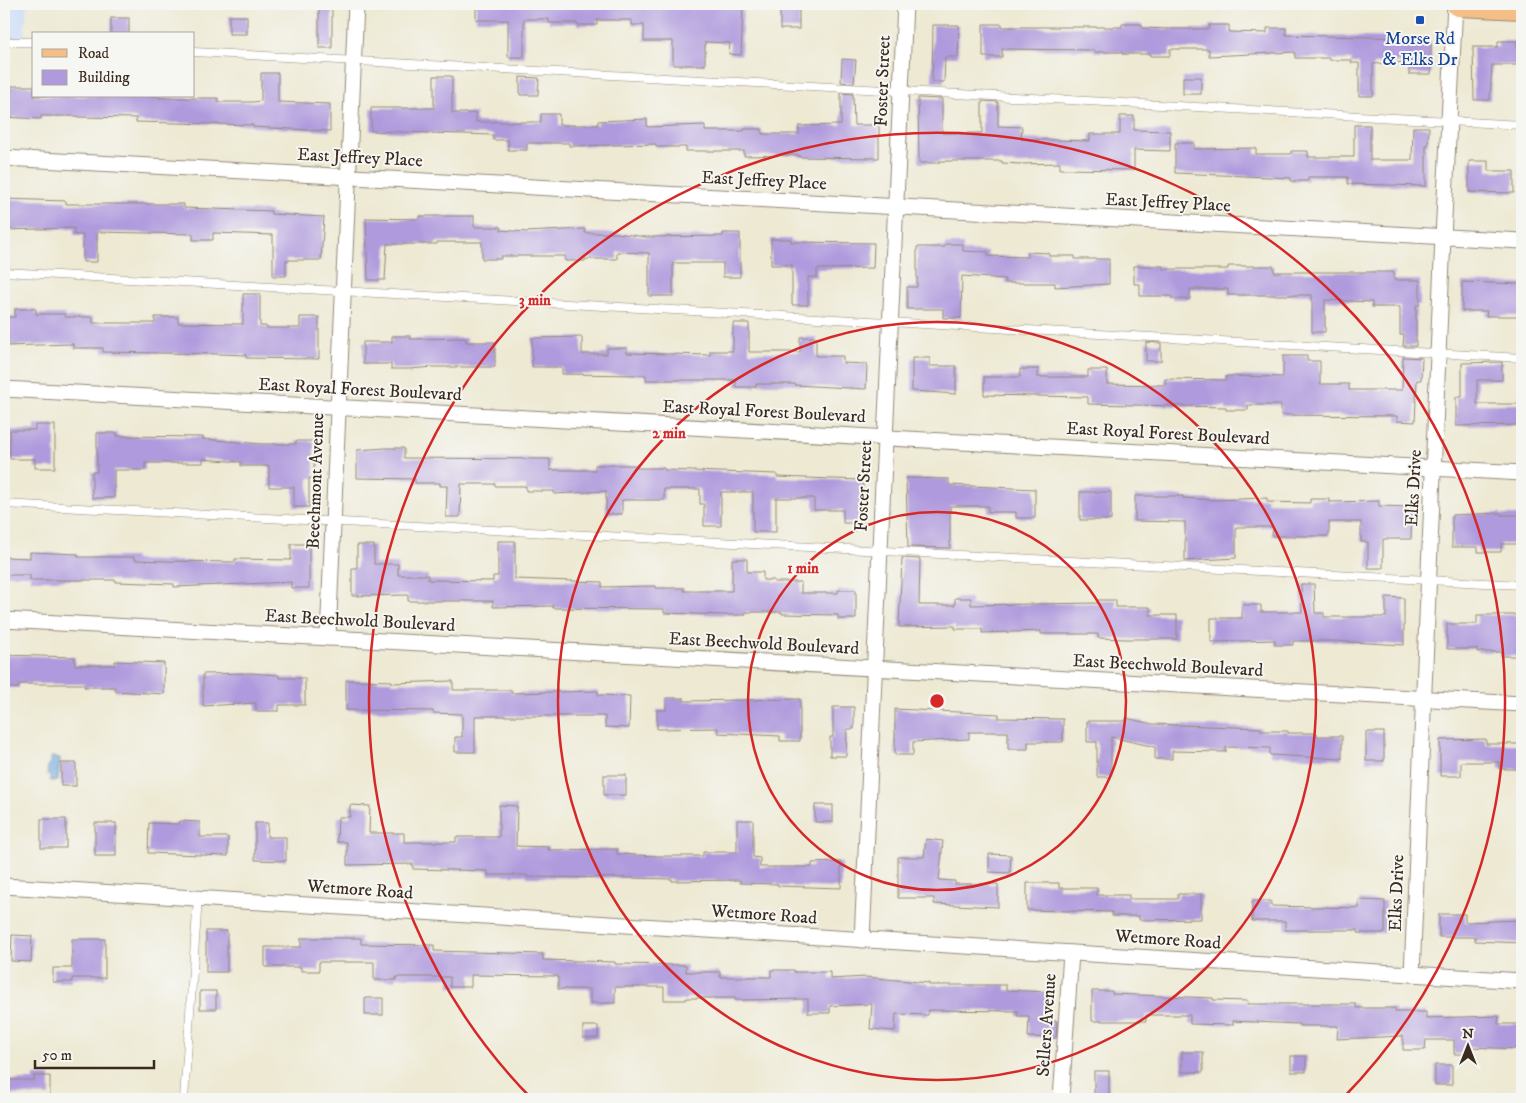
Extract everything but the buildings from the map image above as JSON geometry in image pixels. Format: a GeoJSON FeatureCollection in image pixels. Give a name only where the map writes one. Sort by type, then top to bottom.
{"type":"FeatureCollection","features":[{"type":"Feature","properties":{"kind":"main road"},"geometry":{"type":"LineString","coordinates":[[1456,4],[1522,7]]}},
{"type":"Feature","properties":{"kind":"street","name":"Beechmont Avenue"},"geometry":{"type":"LineString","coordinates":[[328,638],[356,4]]}},
{"type":"Feature","properties":{"kind":"street","name":"Foster Street"},"geometry":{"type":"LineString","coordinates":[[862,940],[905,4]]}},
{"type":"Feature","properties":{"kind":"street","name":"Elks Drive"},"geometry":{"type":"LineString","coordinates":[[1412,974],[1448,121],[1456,4]]}},
{"type":"Feature","properties":{"kind":"street","name":"East Jeffrey Place"},"geometry":{"type":"LineString","coordinates":[[4,158],[1522,241]]}},
{"type":"Feature","properties":{"kind":"street","name":"East Royal Forest Boulevard"},"geometry":{"type":"LineString","coordinates":[[4,389],[1522,473]]}},
{"type":"Feature","properties":{"kind":"street","name":"East Beechwold Boulevard"},"geometry":{"type":"LineString","coordinates":[[4,620],[1522,704]]}},
{"type":"Feature","properties":{"kind":"street","name":"Wetmore Road"},"geometry":{"type":"LineString","coordinates":[[4,886],[1522,981]]}},
{"type":"Feature","properties":{"kind":"street","name":"Sellers Avenue"},"geometry":{"type":"LineString","coordinates":[[1061,1099],[1071,953]]}},
{"type":"Feature","properties":{"kind":"lane"},"geometry":{"type":"LineString","coordinates":[[4,42],[32,42]]}},
{"type":"Feature","properties":{"kind":"lane"},"geometry":{"type":"LineString","coordinates":[[195,52],[1522,125]]}},
{"type":"Feature","properties":{"kind":"lane"},"geometry":{"type":"LineString","coordinates":[[4,272],[1522,358]]}},
{"type":"Feature","properties":{"kind":"lane"},"geometry":{"type":"LineString","coordinates":[[4,504],[1522,585]]}},
{"type":"Feature","properties":{"kind":"lane"},"geometry":{"type":"LineString","coordinates":[[184,1099],[198,898]]}},
{"type":"Feature","properties":{"kind":"shaded area"},"geometry":{"type":"Polygon","coordinates":[[[4,4],[27,4],[24,42],[4,42],[4,4]]]}},
{"type":"Feature","properties":{"kind":"water"},"geometry":{"type":"Polygon","coordinates":[[[51,757],[60,758],[58,781],[50,781],[50,775],[47,775],[48,764],[51,764],[51,757]]]}},
{"type":"Feature","properties":{"kind":"place","name":"Morse Rd & Elks Dr"},"geometry":{"type":"Point","coordinates":[1420,20]}}]}
